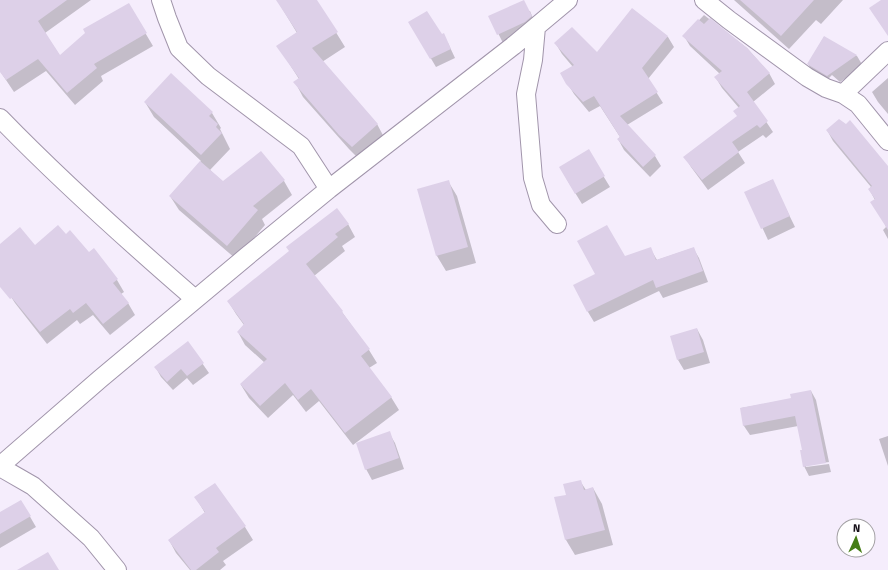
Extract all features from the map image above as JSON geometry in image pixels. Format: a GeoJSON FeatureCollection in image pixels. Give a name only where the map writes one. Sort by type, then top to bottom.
{"type":"FeatureCollection","features":[{"type":"Feature","properties":{"kind":"street"},"geometry":{"type":"LineString","coordinates":[[161,0],[179,48],[208,76],[300,146],[330,189]]}},
{"type":"Feature","properties":{"kind":"street"},"geometry":{"type":"LineString","coordinates":[[117,570],[91,538],[33,486],[0,466],[195,299],[330,189],[536,27],[568,0]]}},
{"type":"Feature","properties":{"kind":"street"},"geometry":{"type":"LineString","coordinates":[[704,0],[807,77],[826,88],[843,94],[858,104],[888,141]]}},
{"type":"Feature","properties":{"kind":"street"},"geometry":{"type":"LineString","coordinates":[[536,27],[533,60],[526,94],[533,178],[541,205],[557,224]]}},
{"type":"Feature","properties":{"kind":"street"},"geometry":{"type":"LineString","coordinates":[[843,94],[888,51]]}},
{"type":"Feature","properties":{"kind":"street"},"geometry":{"type":"LineString","coordinates":[[0,118],[39,158],[150,260],[195,299]]}},
{"type":"Feature","properties":{"kind":"building"},"geometry":{"type":"Polygon","coordinates":[[[0,0],[67,0],[38,21],[60,55],[85,33],[83,29],[129,3],[147,33],[94,64],[97,68],[67,93],[38,59],[6,80],[0,72],[0,0]]]}},
{"type":"Feature","properties":{"kind":"building"},"geometry":{"type":"Polygon","coordinates":[[[276,0],[317,0],[338,32],[312,48],[378,124],[352,147],[339,135],[293,82],[299,78],[276,46],[297,32],[276,0]]]}},
{"type":"Feature","properties":{"kind":"building"},"geometry":{"type":"Polygon","coordinates":[[[524,0],[532,16],[525,22],[497,35],[488,16],[524,0]]]}},
{"type":"Feature","properties":{"kind":"building"},"geometry":{"type":"Polygon","coordinates":[[[740,0],[814,0],[781,36],[740,0]]]}},
{"type":"Feature","properties":{"kind":"building"},"geometry":{"type":"Polygon","coordinates":[[[881,0],[888,0],[888,36],[869,8],[881,0]]]}},
{"type":"Feature","properties":{"kind":"building"},"geometry":{"type":"Polygon","coordinates":[[[632,8],[668,36],[642,68],[658,92],[620,116],[656,155],[643,167],[617,139],[620,137],[594,96],[583,102],[566,84],[560,73],[574,65],[554,43],[572,27],[597,52],[632,8]]]}},
{"type":"Feature","properties":{"kind":"building"},"geometry":{"type":"Polygon","coordinates":[[[427,11],[442,34],[444,33],[451,49],[430,59],[408,22],[427,11]]]}},
{"type":"Feature","properties":{"kind":"building"},"geometry":{"type":"Polygon","coordinates":[[[710,18],[747,48],[770,73],[747,92],[768,121],[760,128],[757,125],[732,142],[739,152],[702,180],[683,157],[737,116],[733,111],[740,106],[714,77],[722,71],[682,36],[698,19],[704,24],[710,18]]]}},
{"type":"Feature","properties":{"kind":"building"},"geometry":{"type":"Polygon","coordinates":[[[824,36],[857,55],[827,76],[807,64],[824,36]]]}},
{"type":"Feature","properties":{"kind":"building"},"geometry":{"type":"Polygon","coordinates":[[[171,73],[213,112],[209,116],[218,124],[216,127],[222,133],[201,155],[144,102],[171,73]]]}},
{"type":"Feature","properties":{"kind":"building"},"geometry":{"type":"Polygon","coordinates":[[[839,119],[846,124],[850,120],[888,166],[888,230],[870,202],[875,199],[868,189],[872,186],[826,130],[839,119]]]}},
{"type":"Feature","properties":{"kind":"building"},"geometry":{"type":"Polygon","coordinates":[[[589,149],[605,176],[575,194],[559,167],[589,149]]]}},
{"type":"Feature","properties":{"kind":"building"},"geometry":{"type":"Polygon","coordinates":[[[261,151],[285,180],[253,206],[258,210],[227,246],[169,196],[200,161],[223,181],[261,151]]]}},
{"type":"Feature","properties":{"kind":"building"},"geometry":{"type":"Polygon","coordinates":[[[773,179],[790,216],[761,229],[744,192],[773,179]]]}},
{"type":"Feature","properties":{"kind":"building"},"geometry":{"type":"Polygon","coordinates":[[[449,180],[468,247],[436,256],[417,189],[449,180]]]}},
{"type":"Feature","properties":{"kind":"building"},"geometry":{"type":"Polygon","coordinates":[[[337,208],[349,224],[335,234],[338,237],[306,264],[343,311],[342,312],[370,349],[361,356],[392,397],[345,433],[311,389],[298,400],[285,383],[260,406],[240,384],[267,359],[237,332],[244,324],[227,301],[289,251],[286,247],[337,208]]]}},
{"type":"Feature","properties":{"kind":"building"},"geometry":{"type":"Polygon","coordinates":[[[58,225],[66,234],[70,230],[89,252],[94,248],[118,279],[113,283],[129,303],[103,324],[86,303],[73,313],[70,309],[40,332],[12,298],[10,299],[0,287],[0,244],[20,227],[35,245],[58,225]]]}},
{"type":"Feature","properties":{"kind":"building"},"geometry":{"type":"Polygon","coordinates":[[[607,225],[625,256],[651,247],[656,260],[694,247],[703,271],[656,288],[653,280],[587,312],[573,285],[595,274],[577,241],[607,225]]]}},
{"type":"Feature","properties":{"kind":"building"},"geometry":{"type":"Polygon","coordinates":[[[697,328],[704,352],[677,360],[670,336],[697,328]]]}},
{"type":"Feature","properties":{"kind":"building"},"geometry":{"type":"Polygon","coordinates":[[[188,341],[204,363],[187,376],[181,369],[167,382],[154,367],[188,341]]]}},
{"type":"Feature","properties":{"kind":"building"},"geometry":{"type":"Polygon","coordinates":[[[811,390],[826,463],[803,467],[800,450],[802,450],[795,416],[743,426],[740,408],[791,398],[790,394],[811,390]]]}},
{"type":"Feature","properties":{"kind":"building"},"geometry":{"type":"Polygon","coordinates":[[[390,431],[399,458],[365,470],[356,443],[390,431]]]}},
{"type":"Feature","properties":{"kind":"building"},"geometry":{"type":"Polygon","coordinates":[[[581,480],[584,490],[593,487],[605,530],[565,540],[554,497],[566,495],[563,484],[581,480]]]}},
{"type":"Feature","properties":{"kind":"building"},"geometry":{"type":"Polygon","coordinates":[[[215,483],[246,526],[216,548],[219,552],[196,570],[191,570],[168,540],[205,512],[194,497],[215,483]]]}},
{"type":"Feature","properties":{"kind":"building"},"geometry":{"type":"Polygon","coordinates":[[[21,500],[31,516],[0,534],[0,512],[21,500]]]}},
{"type":"Feature","properties":{"kind":"building"},"geometry":{"type":"Polygon","coordinates":[[[48,552],[59,570],[17,570],[48,552]]]}}]}
